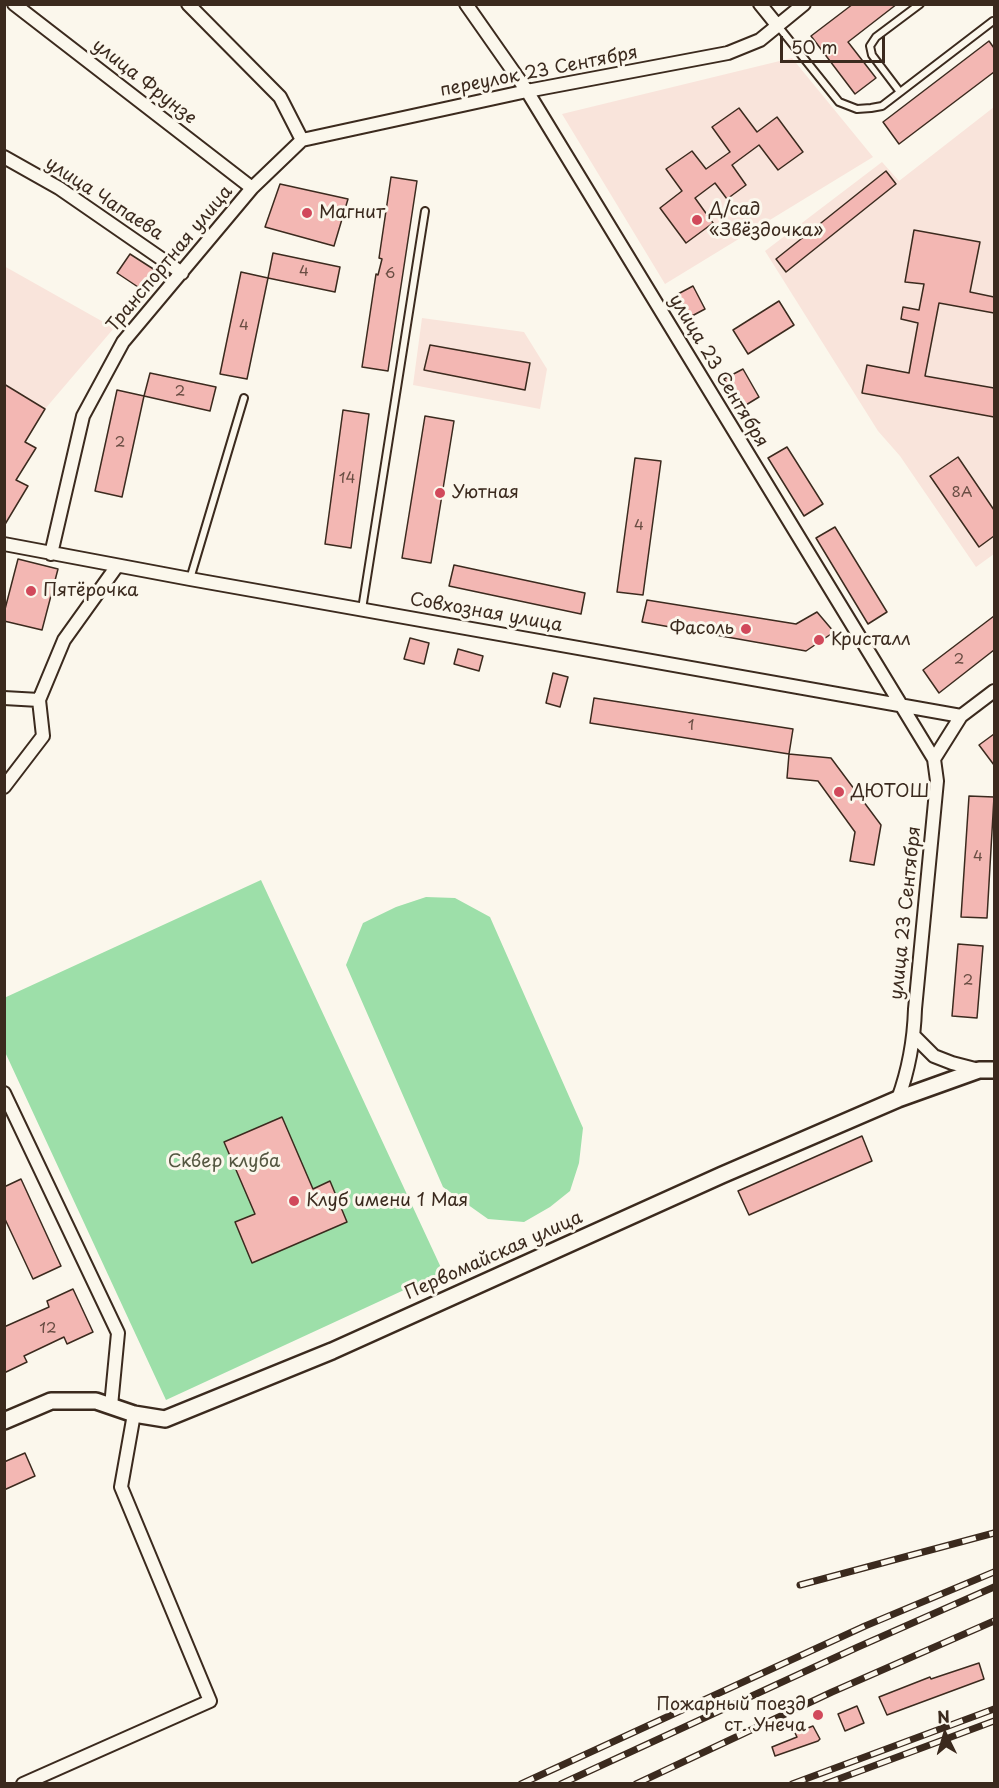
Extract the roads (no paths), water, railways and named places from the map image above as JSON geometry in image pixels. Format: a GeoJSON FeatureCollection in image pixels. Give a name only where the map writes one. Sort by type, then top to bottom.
{"type":"FeatureCollection","features":[{"type":"Feature","properties":{"kind":"street","name":"улица Фрунзе"},"geometry":{"type":"LineString","coordinates":[[14,4],[252,188]]}},
{"type":"Feature","properties":{"kind":"street"},"geometry":{"type":"LineString","coordinates":[[188,4],[280,96],[302,140]]}},
{"type":"Feature","properties":{"kind":"street","name":"улица 23 Сентября"},"geometry":{"type":"LineString","coordinates":[[466,4],[527,91],[934,759],[937,781],[914,1036],[909,1070],[898,1099]]}},
{"type":"Feature","properties":{"kind":"street"},"geometry":{"type":"LineString","coordinates":[[760,4],[777,25],[804,4]]}},
{"type":"Feature","properties":{"kind":"street","name":"переулок 23 Сентября"},"geometry":{"type":"LineString","coordinates":[[302,140],[527,91],[728,53],[760,40],[777,25]]}},
{"type":"Feature","properties":{"kind":"street","name":"Транспортная улица"},"geometry":{"type":"LineString","coordinates":[[51,554],[83,416],[123,342],[252,188],[302,140]]}},
{"type":"Feature","properties":{"kind":"street","name":"улица Чапаева"},"geometry":{"type":"LineString","coordinates":[[4,157],[60,188],[182,273]]}},
{"type":"Feature","properties":{"kind":"street","name":"Совхозная улица"},"geometry":{"type":"LineString","coordinates":[[4,544],[962,716]]}},
{"type":"Feature","properties":{"kind":"street"},"geometry":{"type":"LineString","coordinates":[[4,787],[43,736],[39,699],[64,640],[117,566]]}},
{"type":"Feature","properties":{"kind":"street"},"geometry":{"type":"LineString","coordinates":[[934,759],[962,716],[994,691]]}},
{"type":"Feature","properties":{"kind":"street"},"geometry":{"type":"LineString","coordinates":[[4,698],[39,699]]}},
{"type":"Feature","properties":{"kind":"street"},"geometry":{"type":"LineString","coordinates":[[914,1036],[934,1056],[979,1070]]}},
{"type":"Feature","properties":{"kind":"street","name":"Первомайская улица"},"geometry":{"type":"LineString","coordinates":[[4,1421],[51,1401],[96,1401],[134,1414],[165,1419],[332,1351],[722,1175],[898,1099],[979,1070],[994,1070]]}},
{"type":"Feature","properties":{"kind":"street"},"geometry":{"type":"LineString","coordinates":[[4,1093],[118,1333],[111,1406]]}},
{"type":"Feature","properties":{"kind":"street"},"geometry":{"type":"LineString","coordinates":[[23,1784],[210,1701],[121,1487],[134,1414]]}},
{"type":"Feature","properties":{"kind":"lane"},"geometry":{"type":"LineString","coordinates":[[900,92],[872,55],[870,46],[876,37],[920,4]]}},
{"type":"Feature","properties":{"kind":"lane"},"geometry":{"type":"LineString","coordinates":[[777,25],[839,102],[857,108],[871,108],[882,106],[993,21]]}},
{"type":"Feature","properties":{"kind":"lane"},"geometry":{"type":"LineString","coordinates":[[362,610],[425,211]]}},
{"type":"Feature","properties":{"kind":"lane"},"geometry":{"type":"LineString","coordinates":[[190,579],[244,398]]}},
{"type":"Feature","properties":{"kind":"railway"},"geometry":{"type":"LineString","coordinates":[[800,1585],[994,1533]]}},
{"type":"Feature","properties":{"kind":"railway"},"geometry":{"type":"LineString","coordinates":[[521,1784],[865,1626],[994,1572]]}},
{"type":"Feature","properties":{"kind":"railway"},"geometry":{"type":"LineString","coordinates":[[561,1784],[994,1587]]}},
{"type":"Feature","properties":{"kind":"railway"},"geometry":{"type":"LineString","coordinates":[[636,1784],[832,1692],[994,1621]]}},
{"type":"Feature","properties":{"kind":"railway"},"geometry":{"type":"LineString","coordinates":[[792,1784],[994,1709]]}},
{"type":"Feature","properties":{"kind":"railway"},"geometry":{"type":"LineString","coordinates":[[825,1784],[994,1721]]}},
{"type":"Feature","properties":{"kind":"place","name":"Магнит"},"geometry":{"type":"Point","coordinates":[307,213]}},
{"type":"Feature","properties":{"kind":"place","name":"Д/сад «Звёздочка»"},"geometry":{"type":"Point","coordinates":[697,220]}},
{"type":"Feature","properties":{"kind":"place","name":"Уютная"},"geometry":{"type":"Point","coordinates":[440,493]}},
{"type":"Feature","properties":{"kind":"place","name":"Пятёрочка"},"geometry":{"type":"Point","coordinates":[31,591]}},
{"type":"Feature","properties":{"kind":"place","name":"Фасоль"},"geometry":{"type":"Point","coordinates":[746,629]}},
{"type":"Feature","properties":{"kind":"place","name":"Кристалл"},"geometry":{"type":"Point","coordinates":[819,640]}},
{"type":"Feature","properties":{"kind":"place","name":"ДЮТОШ"},"geometry":{"type":"Point","coordinates":[839,792]}},
{"type":"Feature","properties":{"kind":"place","name":"Клуб имени 1 Мая"},"geometry":{"type":"Point","coordinates":[294,1201]}},
{"type":"Feature","properties":{"kind":"place","name":"Пожарный поезд ст. Унеча"},"geometry":{"type":"Point","coordinates":[818,1715]}},
{"type":"Feature","properties":{"kind":"park label","name":"Сквер клуба"},"geometry":{"type":"Point","coordinates":[224,1162]}}]}
